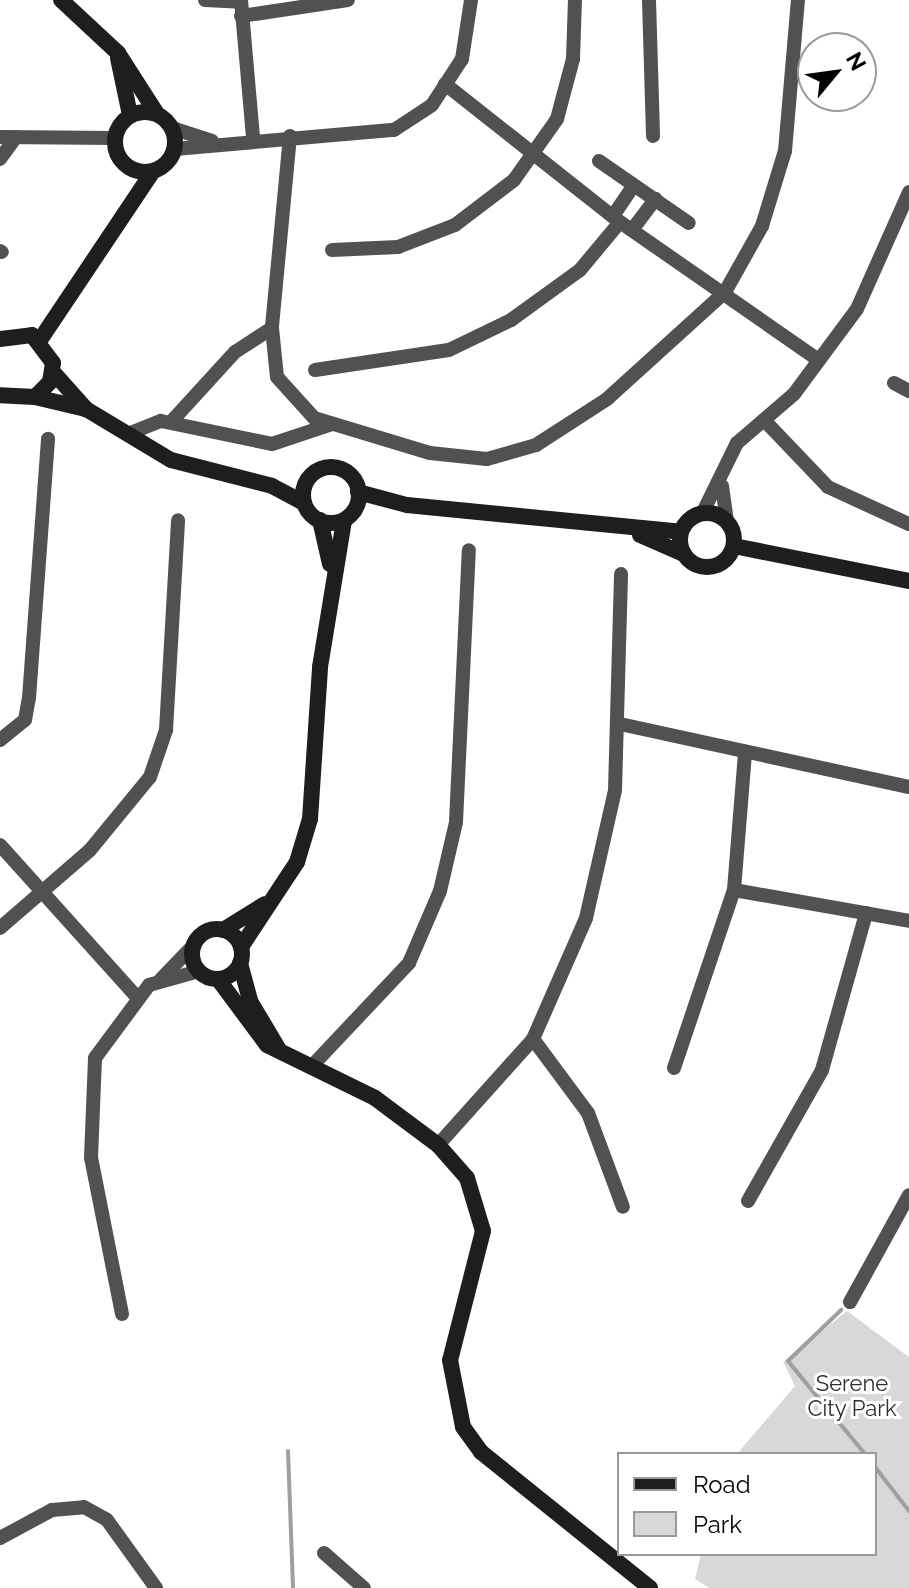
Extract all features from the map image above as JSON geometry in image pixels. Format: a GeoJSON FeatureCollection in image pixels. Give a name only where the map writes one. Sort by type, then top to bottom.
{"type":"FeatureCollection","features":[{"type":"Feature","properties":{"kind":"street"},"geometry":{"type":"LineString","coordinates":[[61,0],[118,53],[157,114],[172,128],[216,143]]}},
{"type":"Feature","properties":{"kind":"street"},"geometry":{"type":"LineString","coordinates":[[205,0],[241,6],[348,0]]}},
{"type":"Feature","properties":{"kind":"street"},"geometry":{"type":"LineString","coordinates":[[40,340],[153,171],[175,149],[253,137],[394,130],[432,105],[462,59],[471,0]]}},
{"type":"Feature","properties":{"kind":"street"},"geometry":{"type":"LineString","coordinates":[[332,250],[398,247],[455,225],[514,180],[557,119],[573,59],[575,0]]}},
{"type":"Feature","properties":{"kind":"street"},"geometry":{"type":"LineString","coordinates":[[649,0],[653,136]]}},
{"type":"Feature","properties":{"kind":"street"},"geometry":{"type":"LineString","coordinates":[[290,136],[272,328],[277,377],[292,400],[332,424],[430,453],[487,459],[536,445],[607,399],[725,292],[762,226],[782,164],[798,0]]}},
{"type":"Feature","properties":{"kind":"street"},"geometry":{"type":"LineString","coordinates":[[241,6],[253,137]]}},
{"type":"Feature","properties":{"kind":"street"},"geometry":{"type":"LineString","coordinates":[[118,53],[130,115],[115,138],[117,154],[134,170],[153,171]]}},
{"type":"Feature","properties":{"kind":"street"},"geometry":{"type":"LineString","coordinates":[[445,84],[531,155],[817,359]]}},
{"type":"Feature","properties":{"kind":"street"},"geometry":{"type":"LineString","coordinates":[[130,115],[157,114]]}},
{"type":"Feature","properties":{"kind":"street"},"geometry":{"type":"LineString","coordinates":[[172,128],[175,149]]}},
{"type":"Feature","properties":{"kind":"street"},"geometry":{"type":"LineString","coordinates":[[0,137],[115,138]]}},
{"type":"Feature","properties":{"kind":"street"},"geometry":{"type":"LineString","coordinates":[[0,159],[16,137]]}},
{"type":"Feature","properties":{"kind":"street"},"geometry":{"type":"LineString","coordinates":[[599,161],[689,223]]}},
{"type":"Feature","properties":{"kind":"street"},"geometry":{"type":"LineString","coordinates":[[129,208],[134,170]]}},
{"type":"Feature","properties":{"kind":"street"},"geometry":{"type":"LineString","coordinates":[[622,222],[634,185]]}},
{"type":"Feature","properties":{"kind":"street"},"geometry":{"type":"LineString","coordinates":[[358,492],[407,505],[635,533],[681,532],[703,512],[722,486],[737,443],[794,394],[857,309],[909,192]]}},
{"type":"Feature","properties":{"kind":"street"},"geometry":{"type":"LineString","coordinates":[[315,370],[449,350],[511,320],[580,270],[622,222],[655,199]]}},
{"type":"Feature","properties":{"kind":"street"},"geometry":{"type":"LineString","coordinates":[[171,422],[235,352],[272,328]]}},
{"type":"Feature","properties":{"kind":"street"},"geometry":{"type":"LineString","coordinates":[[0,339],[23,333],[40,340],[53,372],[86,409],[171,460],[272,486],[304,503],[320,520],[332,569]]}},
{"type":"Feature","properties":{"kind":"street"},"geometry":{"type":"LineString","coordinates":[[35,397],[53,372]]}},
{"type":"Feature","properties":{"kind":"street"},"geometry":{"type":"LineString","coordinates":[[894,383],[909,391]]}},
{"type":"Feature","properties":{"kind":"street"},"geometry":{"type":"LineString","coordinates":[[0,395],[35,397],[86,409]]}},
{"type":"Feature","properties":{"kind":"street"},"geometry":{"type":"LineString","coordinates":[[764,420],[828,487],[909,524]]}},
{"type":"Feature","properties":{"kind":"street"},"geometry":{"type":"LineString","coordinates":[[128,434],[171,422],[249,444],[296,441],[332,424]]}},
{"type":"Feature","properties":{"kind":"street"},"geometry":{"type":"LineString","coordinates":[[0,740],[25,720],[29,698],[48,439]]}},
{"type":"Feature","properties":{"kind":"street"},"geometry":{"type":"LineString","coordinates":[[218,979],[240,955],[265,904],[297,862],[310,819],[332,569],[358,492],[350,475],[334,468],[272,486]]}},
{"type":"Feature","properties":{"kind":"street"},"geometry":{"type":"LineString","coordinates":[[304,503],[309,477]]}},
{"type":"Feature","properties":{"kind":"street"},"geometry":{"type":"LineString","coordinates":[[722,486],[734,546]]}},
{"type":"Feature","properties":{"kind":"street"},"geometry":{"type":"LineString","coordinates":[[320,520],[407,505]]}},
{"type":"Feature","properties":{"kind":"street"},"geometry":{"type":"LineString","coordinates":[[703,512],[727,520]]}},
{"type":"Feature","properties":{"kind":"street"},"geometry":{"type":"LineString","coordinates":[[0,928],[40,888],[90,850],[150,777],[166,730],[178,520]]}},
{"type":"Feature","properties":{"kind":"street"},"geometry":{"type":"LineString","coordinates":[[681,532],[684,554]]}},
{"type":"Feature","properties":{"kind":"street"},"geometry":{"type":"LineString","coordinates":[[635,533],[684,554],[698,566],[716,566],[734,546]]}},
{"type":"Feature","properties":{"kind":"street"},"geometry":{"type":"LineString","coordinates":[[734,546],[909,581]]}},
{"type":"Feature","properties":{"kind":"street"},"geometry":{"type":"LineString","coordinates":[[311,1067],[409,963],[440,891],[456,822],[469,550]]}},
{"type":"Feature","properties":{"kind":"street"},"geometry":{"type":"LineString","coordinates":[[438,1145],[533,1039],[590,906],[615,790],[620,724],[621,574]]}},
{"type":"Feature","properties":{"kind":"street"},"geometry":{"type":"LineString","coordinates":[[620,724],[909,787]]}},
{"type":"Feature","properties":{"kind":"street"},"geometry":{"type":"LineString","coordinates":[[674,1068],[734,890],[745,752]]}},
{"type":"Feature","properties":{"kind":"street"},"geometry":{"type":"LineString","coordinates":[[0,845],[136,996]]}},
{"type":"Feature","properties":{"kind":"street"},"geometry":{"type":"LineString","coordinates":[[734,890],[909,921]]}},
{"type":"Feature","properties":{"kind":"street"},"geometry":{"type":"LineString","coordinates":[[122,1314],[91,1158],[88,1103],[95,1058],[136,996],[161,979],[205,932],[223,930],[265,904]]}},
{"type":"Feature","properties":{"kind":"street"},"geometry":{"type":"LineString","coordinates":[[748,1201],[822,1070],[866,913]]}},
{"type":"Feature","properties":{"kind":"street"},"geometry":{"type":"LineString","coordinates":[[223,930],[240,955],[250,1001],[278,1048]]}},
{"type":"Feature","properties":{"kind":"street"},"geometry":{"type":"LineString","coordinates":[[193,946],[199,971]]}},
{"type":"Feature","properties":{"kind":"street"},"geometry":{"type":"LineString","coordinates":[[161,979],[199,971],[218,979],[231,1006],[267,1045],[375,1098],[438,1145],[467,1178],[483,1231],[450,1360],[463,1427],[481,1452],[650,1588]]}},
{"type":"Feature","properties":{"kind":"street"},"geometry":{"type":"LineString","coordinates":[[533,1039],[588,1113],[623,1207]]}},
{"type":"Feature","properties":{"kind":"street"},"geometry":{"type":"LineString","coordinates":[[850,1302],[909,1195]]}},
{"type":"Feature","properties":{"kind":"street"},"geometry":{"type":"LineString","coordinates":[[0,1538],[52,1510],[84,1507],[107,1520],[156,1588]]}},
{"type":"Feature","properties":{"kind":"street"},"geometry":{"type":"LineString","coordinates":[[324,1553],[364,1588]]}},
{"type":"Feature","properties":{"kind":"green space","name":"Serene City Park"},"geometry":{"type":"Polygon","coordinates":[[[847,1311],[909,1357],[909,1588],[709,1588],[695,1579],[701,1556],[877,1556],[877,1452],[739,1452],[795,1386],[783,1362],[847,1311]]]}},
{"type":"Feature","properties":{"kind":"waterway"},"geometry":{"type":"LineString","coordinates":[[824,1405],[788,1361],[841,1310]]}},
{"type":"Feature","properties":{"kind":"waterway"},"geometry":{"type":"LineString","coordinates":[[831,1413],[863,1452]]}},
{"type":"Feature","properties":{"kind":"waterway"},"geometry":{"type":"LineString","coordinates":[[288,1451],[293,1588]]}},
{"type":"Feature","properties":{"kind":"waterway"},"geometry":{"type":"LineString","coordinates":[[877,1470],[909,1511]]}}]}
